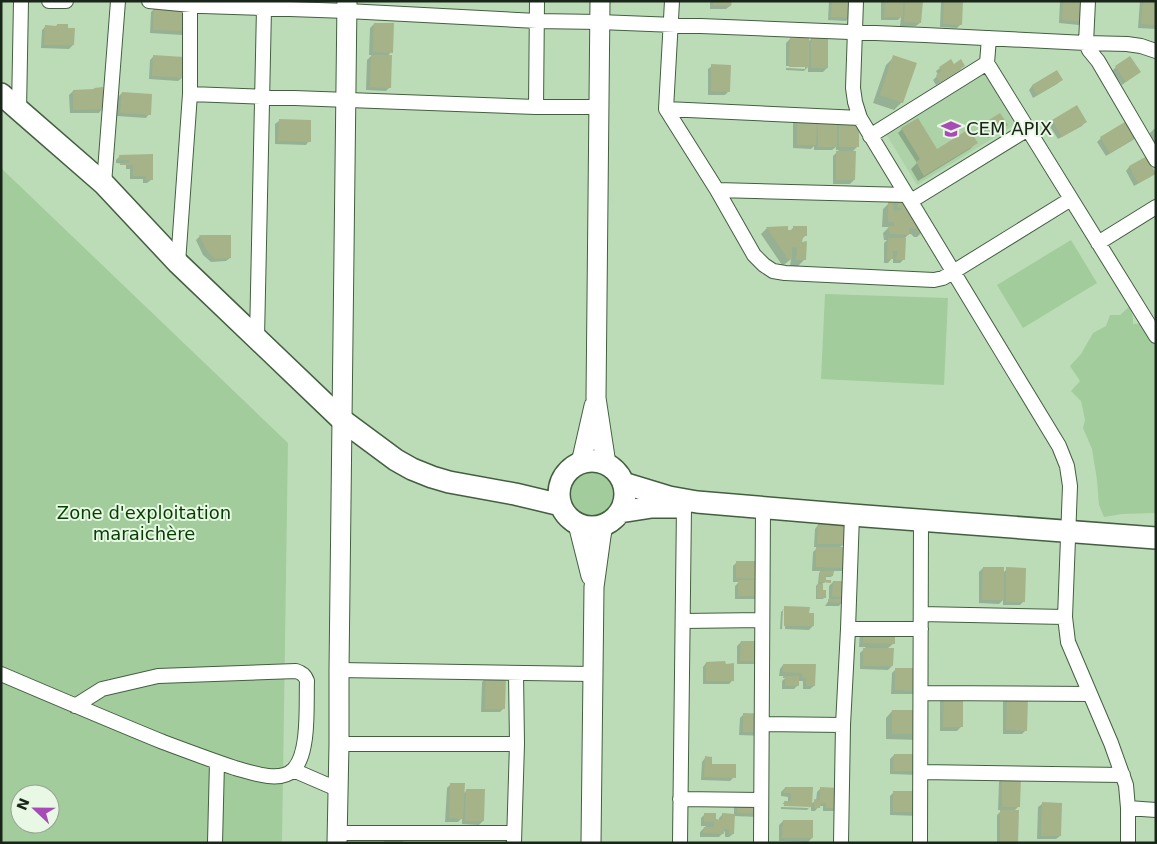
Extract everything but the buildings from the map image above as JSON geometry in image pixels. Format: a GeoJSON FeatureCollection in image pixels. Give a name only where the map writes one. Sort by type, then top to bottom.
{"type":"FeatureCollection","features":[{"type":"Feature","properties":{"kind":"main road"},"geometry":{"type":"LineString","coordinates":[[1,94],[104,184],[178,263],[342,420],[396,460],[432,478],[561,505]]}},
{"type":"Feature","properties":{"kind":"main road"},"geometry":{"type":"LineString","coordinates":[[594,461],[606,464],[617,472],[623,483],[624,503],[620,512],[613,520],[603,525],[590,527],[578,524],[568,516],[561,505],[559,493],[562,480],[570,470],[581,463],[594,461]]}},
{"type":"Feature","properties":{"kind":"main road"},"geometry":{"type":"LineString","coordinates":[[515,494],[562,480]]}},
{"type":"Feature","properties":{"kind":"main road"},"geometry":{"type":"LineString","coordinates":[[623,483],[690,504]]}},
{"type":"Feature","properties":{"kind":"main road"},"geometry":{"type":"LineString","coordinates":[[620,512],[690,504],[1156,538]]}},
{"type":"Feature","properties":{"kind":"street"},"geometry":{"type":"LineString","coordinates":[[19,110],[21,1]]}},
{"type":"Feature","properties":{"kind":"street"},"geometry":{"type":"LineString","coordinates":[[49,1],[66,1]]}},
{"type":"Feature","properties":{"kind":"street"},"geometry":{"type":"LineString","coordinates":[[104,184],[118,1]]}},
{"type":"Feature","properties":{"kind":"street"},"geometry":{"type":"LineString","coordinates":[[149,1],[264,8],[347,6],[537,21],[1127,44],[1156,51]]}},
{"type":"Feature","properties":{"kind":"street"},"geometry":{"type":"LineString","coordinates":[[536,107],[537,1]]}},
{"type":"Feature","properties":{"kind":"street"},"geometry":{"type":"LineString","coordinates":[[600,1],[596,398],[606,464]]}},
{"type":"Feature","properties":{"kind":"street"},"geometry":{"type":"LineString","coordinates":[[672,1],[666,109],[717,190],[754,255],[773,271],[934,280],[943,278],[1071,199]]}},
{"type":"Feature","properties":{"kind":"street"},"geometry":{"type":"LineString","coordinates":[[856,1],[853,88],[860,118],[1059,446],[1067,466],[1070,486],[1065,617],[1068,642],[1111,743],[1126,785],[1128,843]]}},
{"type":"Feature","properties":{"kind":"street"},"geometry":{"type":"LineString","coordinates":[[1088,1],[1086,43],[1156,160]]}},
{"type":"Feature","properties":{"kind":"street"},"geometry":{"type":"LineString","coordinates":[[178,263],[198,4]]}},
{"type":"Feature","properties":{"kind":"street"},"geometry":{"type":"LineString","coordinates":[[347,6],[339,670],[340,744],[337,790],[337,838],[514,838],[517,744],[516,673]]}},
{"type":"Feature","properties":{"kind":"street"},"geometry":{"type":"LineString","coordinates":[[257,338],[264,8]]}},
{"type":"Feature","properties":{"kind":"street"},"geometry":{"type":"LineString","coordinates":[[989,38],[987,63],[1156,336]]}},
{"type":"Feature","properties":{"kind":"street"},"geometry":{"type":"LineString","coordinates":[[870,136],[987,63]]}},
{"type":"Feature","properties":{"kind":"street"},"geometry":{"type":"LineString","coordinates":[[190,94],[536,107],[599,107]]}},
{"type":"Feature","properties":{"kind":"street"},"geometry":{"type":"LineString","coordinates":[[666,109],[860,118]]}},
{"type":"Feature","properties":{"kind":"street"},"geometry":{"type":"LineString","coordinates":[[717,190],[909,198],[1028,129]]}},
{"type":"Feature","properties":{"kind":"street"},"geometry":{"type":"LineString","coordinates":[[1098,243],[1156,207]]}},
{"type":"Feature","properties":{"kind":"street"},"geometry":{"type":"LineString","coordinates":[[581,463],[596,398]]}},
{"type":"Feature","properties":{"kind":"street"},"geometry":{"type":"LineString","coordinates":[[680,843],[683,622],[690,504]]}},
{"type":"Feature","properties":{"kind":"street"},"geometry":{"type":"LineString","coordinates":[[761,843],[763,508]]}},
{"type":"Feature","properties":{"kind":"street"},"geometry":{"type":"LineString","coordinates":[[842,843],[843,725],[852,515]]}},
{"type":"Feature","properties":{"kind":"street"},"geometry":{"type":"LineString","coordinates":[[920,843],[921,520]]}},
{"type":"Feature","properties":{"kind":"street"},"geometry":{"type":"LineString","coordinates":[[578,524],[594,587]]}},
{"type":"Feature","properties":{"kind":"street"},"geometry":{"type":"LineString","coordinates":[[591,843],[594,587],[603,525]]}},
{"type":"Feature","properties":{"kind":"street"},"geometry":{"type":"LineString","coordinates":[[921,614],[1065,617]]}},
{"type":"Feature","properties":{"kind":"street"},"geometry":{"type":"LineString","coordinates":[[683,622],[762,620]]}},
{"type":"Feature","properties":{"kind":"street"},"geometry":{"type":"LineString","coordinates":[[848,629],[921,629]]}},
{"type":"Feature","properties":{"kind":"street"},"geometry":{"type":"LineString","coordinates":[[339,670],[592,674]]}},
{"type":"Feature","properties":{"kind":"street"},"geometry":{"type":"LineString","coordinates":[[1,674],[75,706],[179,748],[255,774],[276,777],[293,770],[303,752],[305,741],[306,681],[305,676],[296,671],[150,678],[102,689],[75,706]]}},
{"type":"Feature","properties":{"kind":"street"},"geometry":{"type":"LineString","coordinates":[[921,693],[1090,694]]}},
{"type":"Feature","properties":{"kind":"street"},"geometry":{"type":"LineString","coordinates":[[762,724],[843,725]]}},
{"type":"Feature","properties":{"kind":"street"},"geometry":{"type":"LineString","coordinates":[[340,744],[517,744]]}},
{"type":"Feature","properties":{"kind":"street"},"geometry":{"type":"LineString","coordinates":[[215,843],[217,762]]}},
{"type":"Feature","properties":{"kind":"street"},"geometry":{"type":"LineString","coordinates":[[293,770],[337,790]]}},
{"type":"Feature","properties":{"kind":"street"},"geometry":{"type":"LineString","coordinates":[[921,772],[1123,775]]}},
{"type":"Feature","properties":{"kind":"street"},"geometry":{"type":"LineString","coordinates":[[680,799],[761,800]]}},
{"type":"Feature","properties":{"kind":"street"},"geometry":{"type":"LineString","coordinates":[[1128,808],[1156,810]]}},
{"type":"Feature","properties":{"kind":"shaded area","name":"CEM APIX"},"geometry":{"type":"Polygon","coordinates":[[[986,73],[1016,124],[917,185],[886,134],[986,73]]]}},
{"type":"Feature","properties":{"kind":"green space","name":"Zone d'exploitation maraichère"},"geometry":{"type":"Polygon","coordinates":[[[1,168],[288,443],[282,843],[1,843],[1,168]]]}},
{"type":"Feature","properties":{"kind":"green space"},"geometry":{"type":"Polygon","coordinates":[[[1071,240],[1097,283],[1023,328],[997,285],[1071,240]]]}},
{"type":"Feature","properties":{"kind":"green space"},"geometry":{"type":"Polygon","coordinates":[[[825,294],[948,298],[944,385],[821,379],[825,294]]]}},
{"type":"Feature","properties":{"kind":"green space"},"geometry":{"type":"Polygon","coordinates":[[[1130,306],[1133,324],[1142,323],[1156,345],[1156,513],[1122,514],[1104,517],[1099,505],[1092,449],[1083,428],[1085,420],[1081,401],[1071,391],[1080,381],[1070,366],[1081,354],[1093,333],[1106,326],[1110,315],[1120,315],[1130,306]]]}},
{"type":"Feature","properties":{"kind":"green space"},"geometry":{"type":"Polygon","coordinates":[[[587,469],[597,469],[606,473],[614,481],[618,495],[614,509],[606,517],[597,521],[587,521],[578,517],[570,509],[566,500],[566,490],[570,481],[578,473],[587,469]]]}},
{"type":"Feature","properties":{"kind":"place","name":"CEM APIX"},"geometry":{"type":"Point","coordinates":[951,129]}}]}
